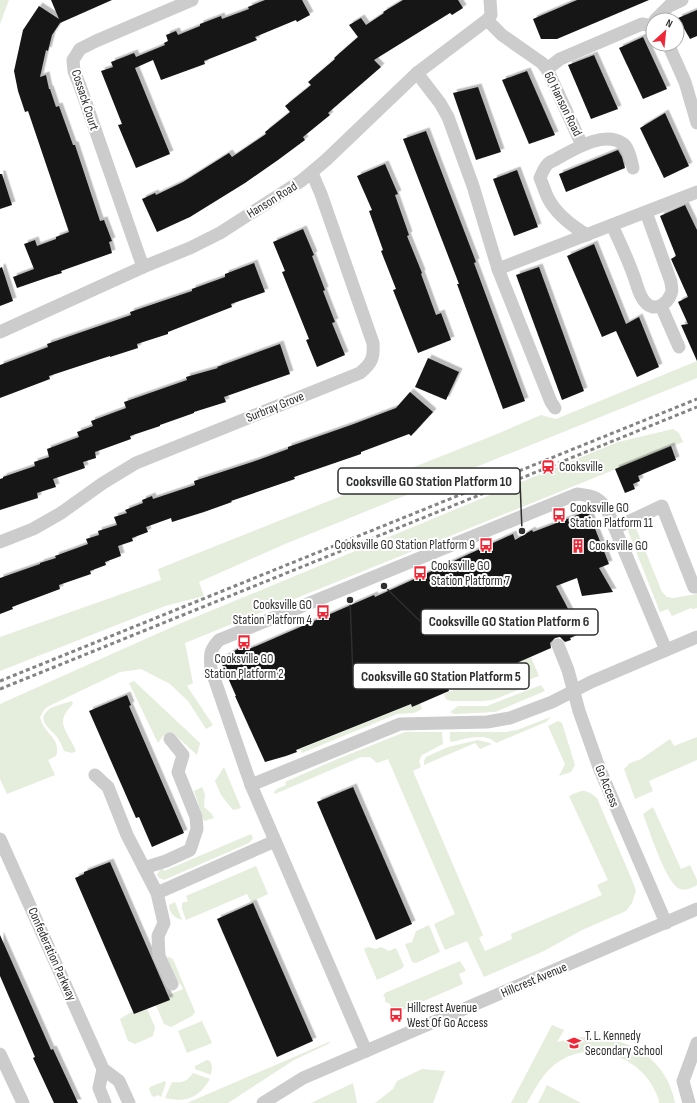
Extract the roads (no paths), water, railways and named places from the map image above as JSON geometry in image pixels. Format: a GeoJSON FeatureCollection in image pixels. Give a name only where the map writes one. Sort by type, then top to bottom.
{"type":"FeatureCollection","features":[{"type":"Feature","properties":{"kind":"street","name":"Cossack Court"},"geometry":{"type":"LineString","coordinates":[[143,267],[74,71],[74,60],[80,49],[96,40],[192,0]]}},
{"type":"Feature","properties":{"kind":"street"},"geometry":{"type":"LineString","coordinates":[[487,20],[491,15],[490,0]]}},
{"type":"Feature","properties":{"kind":"street"},"geometry":{"type":"LineString","coordinates":[[664,12],[669,6],[682,0]]}},
{"type":"Feature","properties":{"kind":"street","name":"Hanson Road"},"geometry":{"type":"LineString","coordinates":[[0,332],[143,267],[190,248],[220,233],[301,181],[417,73],[487,20]]}},
{"type":"Feature","properties":{"kind":"street","name":"60 Hanson Road"},"geometry":{"type":"LineString","coordinates":[[487,20],[502,35],[542,63],[547,70],[582,144]]}},
{"type":"Feature","properties":{"kind":"street"},"geometry":{"type":"LineString","coordinates":[[547,70],[560,59],[645,24]]}},
{"type":"Feature","properties":{"kind":"street"},"geometry":{"type":"LineString","coordinates":[[672,52],[683,75],[697,122]]}},
{"type":"Feature","properties":{"kind":"street"},"geometry":{"type":"LineString","coordinates":[[417,73],[440,103],[448,117],[473,186],[498,269],[551,402],[556,408]]}},
{"type":"Feature","properties":{"kind":"street"},"geometry":{"type":"LineString","coordinates":[[587,235],[571,225],[554,208],[548,199],[540,178],[543,170],[549,162],[556,160],[582,144],[608,139],[621,142],[626,146],[633,168]]}},
{"type":"Feature","properties":{"kind":"street","name":"Surbray Grove"},"geometry":{"type":"LineString","coordinates":[[0,542],[33,529],[61,514],[103,483],[136,463],[360,373],[369,366],[373,354],[373,343],[312,172]]}},
{"type":"Feature","properties":{"kind":"street"},"geometry":{"type":"LineString","coordinates":[[498,269],[697,192]]}},
{"type":"Feature","properties":{"kind":"street"},"geometry":{"type":"LineString","coordinates":[[612,225],[634,274],[638,289],[645,302],[653,307],[660,306],[666,302],[672,293],[671,282],[646,212]]}},
{"type":"Feature","properties":{"kind":"street"},"geometry":{"type":"LineString","coordinates":[[660,306],[679,347]]}},
{"type":"Feature","properties":{"kind":"street"},"geometry":{"type":"LineString","coordinates":[[366,1051],[251,785],[212,669],[210,656],[212,648],[219,640],[577,494],[596,498],[603,504],[615,528],[666,650]]}},
{"type":"Feature","properties":{"kind":"street"},"geometry":{"type":"LineString","coordinates":[[615,528],[662,506],[694,587],[697,587]]}},
{"type":"Feature","properties":{"kind":"street"},"geometry":{"type":"LineString","coordinates":[[251,785],[400,724],[487,722],[510,718],[552,702],[697,637]]}},
{"type":"Feature","properties":{"kind":"street","name":"Go Access"},"geometry":{"type":"LineString","coordinates":[[558,646],[568,670],[579,711],[600,770],[666,923]]}},
{"type":"Feature","properties":{"kind":"street"},"geometry":{"type":"LineString","coordinates":[[144,868],[166,861],[190,850],[197,829],[196,817],[178,772],[183,755],[170,739]]}},
{"type":"Feature","properties":{"kind":"street"},"geometry":{"type":"LineString","coordinates":[[95,775],[108,787],[128,835],[157,893],[164,923],[158,936],[159,956],[172,984]]}},
{"type":"Feature","properties":{"kind":"street","name":"Confederation Parkway"},"geometry":{"type":"LineString","coordinates":[[0,839],[103,1069],[119,1081],[129,1103]]}},
{"type":"Feature","properties":{"kind":"street"},"geometry":{"type":"LineString","coordinates":[[157,893],[276,841]]}},
{"type":"Feature","properties":{"kind":"street","name":"Hillcrest Avenue"},"geometry":{"type":"LineString","coordinates":[[263,1103],[303,1078],[697,909]]}},
{"type":"Feature","properties":{"kind":"street"},"geometry":{"type":"LineString","coordinates":[[689,1103],[683,1081],[697,1043]]}},
{"type":"Feature","properties":{"kind":"street"},"geometry":{"type":"LineString","coordinates":[[0,1054],[23,1103]]}},
{"type":"Feature","properties":{"kind":"street"},"geometry":{"type":"LineString","coordinates":[[103,1069],[99,1088],[105,1103]]}},
{"type":"Feature","properties":{"kind":"railway"},"geometry":{"type":"LineString","coordinates":[[0,681],[697,399]]}},
{"type":"Feature","properties":{"kind":"railway"},"geometry":{"type":"LineString","coordinates":[[0,689],[697,407]]}},
{"type":"Feature","properties":{"kind":"place","name":"Cooksville"},"geometry":{"type":"Point","coordinates":[548,467]}},
{"type":"Feature","properties":{"kind":"place","name":"Cooksville GO Station Platform 11"},"geometry":{"type":"Point","coordinates":[559,515]}},
{"type":"Feature","properties":{"kind":"place","name":"Cooksville GO Station Platform 10"},"geometry":{"type":"Point","coordinates":[522,531]}},
{"type":"Feature","properties":{"kind":"place","name":"Cooksville GO Station Platform 9"},"geometry":{"type":"Point","coordinates":[486,545]}},
{"type":"Feature","properties":{"kind":"place","name":"Cooksville GO"},"geometry":{"type":"Point","coordinates":[578,546]}},
{"type":"Feature","properties":{"kind":"place","name":"Cooksville GO Station Platform 7"},"geometry":{"type":"Point","coordinates":[420,573]}},
{"type":"Feature","properties":{"kind":"place","name":"Cooksville GO Station Platform 6"},"geometry":{"type":"Point","coordinates":[384,586]}},
{"type":"Feature","properties":{"kind":"place","name":"Cooksville GO Station Platform 5"},"geometry":{"type":"Point","coordinates":[350,600]}},
{"type":"Feature","properties":{"kind":"place","name":"Cooksville GO Station Platform 4"},"geometry":{"type":"Point","coordinates":[323,612]}},
{"type":"Feature","properties":{"kind":"place","name":"Cooksville GO Station Platform 2"},"geometry":{"type":"Point","coordinates":[244,642]}},
{"type":"Feature","properties":{"kind":"place","name":"Hillcrest Avenue West Of Go Access"},"geometry":{"type":"Point","coordinates":[396,1015]}},
{"type":"Feature","properties":{"kind":"place","name":"T. L. Kennedy Secondary School"},"geometry":{"type":"Point","coordinates":[574,1043]}}]}
